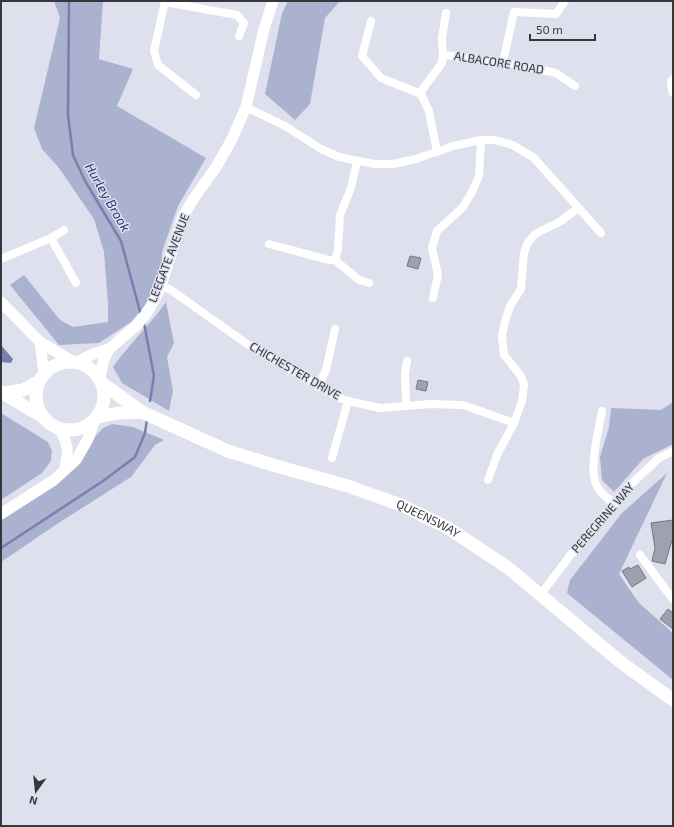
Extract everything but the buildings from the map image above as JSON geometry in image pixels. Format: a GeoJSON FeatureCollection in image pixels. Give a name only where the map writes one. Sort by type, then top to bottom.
{"type":"FeatureCollection","features":[{"type":"Feature","properties":{"kind":"main road"},"geometry":{"type":"LineString","coordinates":[[2,393],[22,390],[41,378],[52,366],[62,362],[74,362],[86,365],[94,371],[102,381],[105,395],[103,406],[96,419]]}},
{"type":"Feature","properties":{"kind":"main road"},"geometry":{"type":"LineString","coordinates":[[41,378],[36,394],[37,406],[43,417]]}},
{"type":"Feature","properties":{"kind":"main road","name":"QUEENSWAY"},"geometry":{"type":"LineString","coordinates":[[102,381],[147,414],[228,451],[348,486],[401,505],[448,528],[507,567],[623,664],[673,700]]}},
{"type":"Feature","properties":{"kind":"main road"},"geometry":{"type":"LineString","coordinates":[[2,393],[43,417],[50,424],[60,429],[72,430],[84,428],[96,419],[118,413],[147,414]]}},
{"type":"Feature","properties":{"kind":"street","name":"LEEGATE AVENUE"},"geometry":{"type":"LineString","coordinates":[[74,362],[108,349],[138,323],[146,314],[160,286],[183,216],[215,169],[232,139],[246,107],[264,29],[273,1]]}},
{"type":"Feature","properties":{"kind":"street"},"geometry":{"type":"LineString","coordinates":[[503,62],[514,12],[556,14],[565,1]]}},
{"type":"Feature","properties":{"kind":"street"},"geometry":{"type":"LineString","coordinates":[[196,95],[158,65],[154,51],[155,42],[165,2],[238,15],[244,23],[239,36]]}},
{"type":"Feature","properties":{"kind":"street"},"geometry":{"type":"LineString","coordinates":[[421,94],[422,90],[442,63],[442,38],[446,12]]}},
{"type":"Feature","properties":{"kind":"street"},"geometry":{"type":"LineString","coordinates":[[370,21],[362,56],[381,78],[421,94],[429,111],[437,152]]}},
{"type":"Feature","properties":{"kind":"street","name":"ALBACORE ROAD"},"geometry":{"type":"LineString","coordinates":[[443,55],[503,62],[556,73],[575,86]]}},
{"type":"Feature","properties":{"kind":"street"},"geometry":{"type":"LineString","coordinates":[[673,79],[671,81],[673,93]]}},
{"type":"Feature","properties":{"kind":"street"},"geometry":{"type":"LineString","coordinates":[[246,107],[285,126],[321,149],[339,156],[374,164],[393,164],[416,159],[453,146],[480,140],[494,140],[513,145],[534,158],[601,233]]}},
{"type":"Feature","properties":{"kind":"street"},"geometry":{"type":"LineString","coordinates":[[433,298],[438,276],[432,248],[437,231],[463,207],[472,192],[479,176],[480,140]]}},
{"type":"Feature","properties":{"kind":"street"},"geometry":{"type":"LineString","coordinates":[[335,260],[338,249],[340,215],[351,188],[357,161]]}},
{"type":"Feature","properties":{"kind":"street"},"geometry":{"type":"LineString","coordinates":[[488,480],[497,455],[514,423],[522,401],[524,385],[521,376],[504,355],[502,336],[510,306],[521,289],[524,253],[527,244],[535,234],[561,221],[578,208]]}},
{"type":"Feature","properties":{"kind":"street"},"geometry":{"type":"LineString","coordinates":[[1,259],[51,238],[64,230]]}},
{"type":"Feature","properties":{"kind":"street"},"geometry":{"type":"LineString","coordinates":[[51,238],[76,283]]}},
{"type":"Feature","properties":{"kind":"street"},"geometry":{"type":"LineString","coordinates":[[269,244],[329,260],[335,260],[360,280],[369,283]]}},
{"type":"Feature","properties":{"kind":"street","name":"CHICHESTER DRIVE"},"geometry":{"type":"LineString","coordinates":[[160,286],[171,290],[247,344],[318,387],[348,402],[380,408],[431,404],[463,405],[514,423]]}},
{"type":"Feature","properties":{"kind":"street"},"geometry":{"type":"LineString","coordinates":[[1,302],[40,342],[74,362]]}},
{"type":"Feature","properties":{"kind":"street"},"geometry":{"type":"LineString","coordinates":[[318,387],[326,370],[335,329]]}},
{"type":"Feature","properties":{"kind":"street"},"geometry":{"type":"LineString","coordinates":[[40,342],[41,378]]}},
{"type":"Feature","properties":{"kind":"street","name":"LEEGATE AVENUE"},"geometry":{"type":"LineString","coordinates":[[102,381],[102,362],[108,349]]}},
{"type":"Feature","properties":{"kind":"street"},"geometry":{"type":"LineString","coordinates":[[406,406],[405,373],[407,361]]}},
{"type":"Feature","properties":{"kind":"street"},"geometry":{"type":"LineString","coordinates":[[332,458],[348,402]]}},
{"type":"Feature","properties":{"kind":"street"},"geometry":{"type":"LineString","coordinates":[[602,411],[593,461],[594,476],[597,488],[614,504]]}},
{"type":"Feature","properties":{"kind":"street"},"geometry":{"type":"LineString","coordinates":[[1,514],[54,480],[65,468],[76,460],[88,439],[96,419]]}},
{"type":"Feature","properties":{"kind":"street"},"geometry":{"type":"LineString","coordinates":[[60,429],[67,442],[68,453],[65,468]]}},
{"type":"Feature","properties":{"kind":"street","name":"PEREGRINE WAY"},"geometry":{"type":"LineString","coordinates":[[541,594],[582,540],[627,488],[659,458],[673,451]]}},
{"type":"Feature","properties":{"kind":"street"},"geometry":{"type":"LineString","coordinates":[[640,555],[668,594],[673,598]]}},
{"type":"Feature","properties":{"kind":"shaded area"},"geometry":{"type":"Polygon","coordinates":[[[54,1],[103,1],[99,59],[133,69],[117,106],[206,158],[178,206],[162,252],[161,286],[131,322],[99,343],[59,345],[10,285],[24,275],[60,320],[73,327],[108,322],[104,252],[94,219],[59,168],[42,149],[34,128],[60,18],[54,1]]]}},
{"type":"Feature","properties":{"kind":"shaded area"},"geometry":{"type":"Polygon","coordinates":[[[288,1],[340,1],[325,18],[310,104],[295,120],[265,94],[282,13],[288,1]]]}},
{"type":"Feature","properties":{"kind":"shaded area"},"geometry":{"type":"Polygon","coordinates":[[[166,302],[174,343],[167,357],[173,391],[169,411],[122,383],[113,367],[166,302]]]}},
{"type":"Feature","properties":{"kind":"shaded area"},"geometry":{"type":"Polygon","coordinates":[[[1,345],[13,359],[11,363],[1,362],[1,345]]]}},
{"type":"Feature","properties":{"kind":"shaded area"},"geometry":{"type":"Polygon","coordinates":[[[673,402],[673,444],[643,459],[614,492],[602,480],[600,457],[609,427],[611,408],[661,410],[673,402]]]}},
{"type":"Feature","properties":{"kind":"shaded area"},"geometry":{"type":"Polygon","coordinates":[[[1,413],[48,442],[52,451],[51,461],[42,473],[1,500],[1,413]]]}},
{"type":"Feature","properties":{"kind":"shaded area"},"geometry":{"type":"Polygon","coordinates":[[[112,424],[133,427],[164,440],[155,445],[131,477],[1,562],[1,519],[84,456],[95,437],[103,428],[112,424]]]}},
{"type":"Feature","properties":{"kind":"shaded area"},"geometry":{"type":"Polygon","coordinates":[[[667,473],[619,574],[639,603],[673,633],[673,680],[567,593],[570,580],[622,513],[667,473]]]}},
{"type":"Feature","properties":{"kind":"waterway","name":"Hurley Brook"},"geometry":{"type":"LineString","coordinates":[[69,1],[68,115],[73,155],[85,181],[121,241],[141,315]]}},
{"type":"Feature","properties":{"kind":"waterway","name":"Hurley Brook"},"geometry":{"type":"LineString","coordinates":[[144,323],[154,376],[150,401]]}},
{"type":"Feature","properties":{"kind":"waterway","name":"Hurley Brook"},"geometry":{"type":"LineString","coordinates":[[1,548],[103,481],[135,457],[145,433],[147,419]]}}]}
